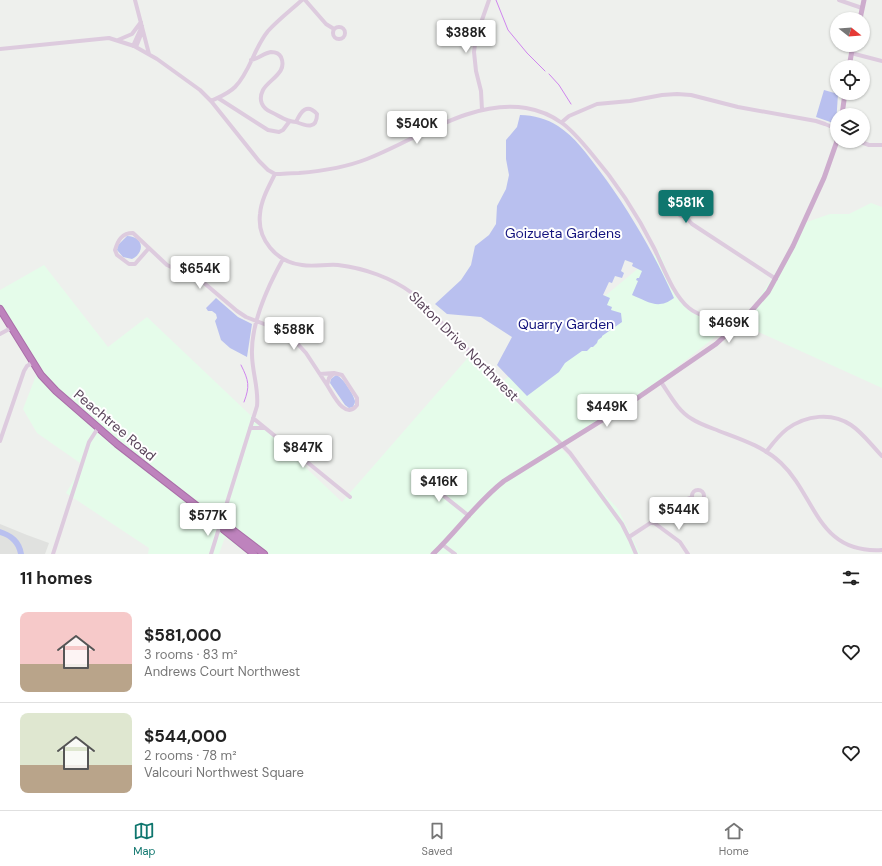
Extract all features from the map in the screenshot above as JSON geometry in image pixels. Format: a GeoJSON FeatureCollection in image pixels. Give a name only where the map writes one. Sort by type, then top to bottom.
{"type":"FeatureCollection","features":[{"type":"Feature","properties":{"kind":"highway","name":"Peachtree Road"},"geometry":{"type":"LineString","coordinates":[[0,309],[32,363],[53,388],[98,428],[220,524]]}},
{"type":"Feature","properties":{"kind":"highway"},"geometry":{"type":"LineString","coordinates":[[220,524],[224,530],[254,554]]}},
{"type":"Feature","properties":{"kind":"highway"},"geometry":{"type":"LineString","coordinates":[[220,524],[226,525],[264,554]]}},
{"type":"Feature","properties":{"kind":"main road"},"geometry":{"type":"LineString","coordinates":[[861,12],[864,0]]}},
{"type":"Feature","properties":{"kind":"main road"},"geometry":{"type":"LineString","coordinates":[[850,60],[851,53]]}},
{"type":"Feature","properties":{"kind":"main road"},"geometry":{"type":"LineString","coordinates":[[433,554],[483,499],[500,484],[606,418],[716,344],[754,308],[768,292],[776,279],[814,202],[834,148]]}},
{"type":"Feature","properties":{"kind":"street"},"geometry":{"type":"LineString","coordinates":[[135,0],[149,54]]}},
{"type":"Feature","properties":{"kind":"street"},"geometry":{"type":"LineString","coordinates":[[211,101],[226,94],[235,87],[268,31],[303,0],[326,24],[334,29]]}},
{"type":"Feature","properties":{"kind":"street"},"geometry":{"type":"LineString","coordinates":[[482,110],[481,91],[476,71],[474,52],[476,37],[489,0]]}},
{"type":"Feature","properties":{"kind":"street"},"geometry":{"type":"LineString","coordinates":[[838,0],[862,8]]}},
{"type":"Feature","properties":{"kind":"street"},"geometry":{"type":"LineString","coordinates":[[118,40],[132,34],[142,26]]}},
{"type":"Feature","properties":{"kind":"street"},"geometry":{"type":"LineString","coordinates":[[135,47],[142,26]]}},
{"type":"Feature","properties":{"kind":"street"},"geometry":{"type":"LineString","coordinates":[[0,49],[109,38],[135,47],[149,54],[186,78],[200,90],[211,101],[258,161],[275,174],[321,171],[350,165],[368,159],[452,120],[482,110],[504,107],[525,108],[544,113],[562,122],[580,140],[622,191],[683,303],[696,313],[737,325]]}},
{"type":"Feature","properties":{"kind":"street"},"geometry":{"type":"LineString","coordinates":[[251,60],[271,52],[279,54],[282,58],[280,73],[263,90],[260,99],[262,106],[267,111],[289,122],[296,122],[310,126],[317,120],[317,114],[314,110],[304,110],[296,122]]}},
{"type":"Feature","properties":{"kind":"street"},"geometry":{"type":"LineString","coordinates":[[851,53],[882,61]]}},
{"type":"Feature","properties":{"kind":"street"},"geometry":{"type":"LineString","coordinates":[[562,122],[569,116],[597,104],[677,94],[691,95],[738,107],[816,121],[830,126]]}},
{"type":"Feature","properties":{"kind":"street"},"geometry":{"type":"LineString","coordinates":[[218,98],[268,130],[279,132],[283,130],[289,122]]}},
{"type":"Feature","properties":{"kind":"street"},"geometry":{"type":"LineString","coordinates":[[870,146],[882,145]]}},
{"type":"Feature","properties":{"kind":"street","name":"Slaton Drive Northwest"},"geometry":{"type":"LineString","coordinates":[[275,174],[262,204],[260,223],[262,234],[267,244],[274,252],[283,259],[292,263],[301,265],[330,264],[348,267],[386,279],[405,288],[418,299],[577,462],[616,515],[629,537],[636,554]]}},
{"type":"Feature","properties":{"kind":"street"},"geometry":{"type":"LineString","coordinates":[[685,216],[692,224],[776,279]]}},
{"type":"Feature","properties":{"kind":"street"},"geometry":{"type":"LineString","coordinates":[[149,248],[135,264],[129,264],[117,256],[115,250],[121,237],[128,233],[133,233],[149,248],[167,265],[203,282],[237,311],[257,322],[280,330],[294,340],[306,352],[320,374],[327,385],[343,408],[350,411],[356,408],[358,403],[357,398],[342,375],[334,373],[320,374]]}},
{"type":"Feature","properties":{"kind":"street"},"geometry":{"type":"LineString","coordinates":[[211,554],[258,399],[253,368],[252,346],[257,322],[267,288],[283,259]]}},
{"type":"Feature","properties":{"kind":"street"},"geometry":{"type":"LineString","coordinates":[[0,334],[11,328]]}},
{"type":"Feature","properties":{"kind":"street"},"geometry":{"type":"LineString","coordinates":[[0,441],[24,371],[27,366],[32,363]]}},
{"type":"Feature","properties":{"kind":"street"},"geometry":{"type":"LineString","coordinates":[[327,385],[329,378],[334,373]]}},
{"type":"Feature","properties":{"kind":"street"},"geometry":{"type":"LineString","coordinates":[[661,382],[679,408],[691,419],[751,443],[780,462],[792,476],[817,519],[832,536],[848,546],[857,549],[872,551],[882,550]]}},
{"type":"Feature","properties":{"kind":"street"},"geometry":{"type":"LineString","coordinates":[[766,452],[780,434],[795,424],[816,417],[825,416],[840,419],[851,425],[882,456]]}},
{"type":"Feature","properties":{"kind":"street"},"geometry":{"type":"LineString","coordinates":[[253,418],[350,497]]}},
{"type":"Feature","properties":{"kind":"street"},"geometry":{"type":"LineString","coordinates":[[53,554],[89,442],[98,428]]}},
{"type":"Feature","properties":{"kind":"street"},"geometry":{"type":"LineString","coordinates":[[250,428],[266,428]]}},
{"type":"Feature","properties":{"kind":"street"},"geometry":{"type":"LineString","coordinates":[[420,477],[468,516]]}},
{"type":"Feature","properties":{"kind":"street"},"geometry":{"type":"LineString","coordinates":[[629,537],[692,497]]}},
{"type":"Feature","properties":{"kind":"street"},"geometry":{"type":"LineString","coordinates":[[653,522],[680,542],[688,554]]}},
{"type":"Feature","properties":{"kind":"street"},"geometry":{"type":"LineString","coordinates":[[443,544],[455,554]]}},
{"type":"Feature","properties":{"kind":"shaded area"},"geometry":{"type":"Polygon","coordinates":[[[871,203],[882,207],[882,388],[741,324],[771,280],[804,223],[830,214],[849,214],[871,203]]]}},
{"type":"Feature","properties":{"kind":"shaded area"},"geometry":{"type":"Polygon","coordinates":[[[659,251],[677,296],[695,313],[704,315],[724,330],[663,378],[560,447],[618,509],[640,554],[247,554],[225,537],[219,554],[148,554],[149,548],[66,493],[83,465],[37,433],[23,409],[39,368],[0,306],[0,290],[44,265],[108,347],[147,317],[342,502],[472,353],[503,381],[659,251]]]}},
{"type":"Feature","properties":{"kind":"shaded area"},"geometry":{"type":"Polygon","coordinates":[[[0,524],[49,543],[45,554],[0,554],[0,524]]]}},
{"type":"Feature","properties":{"kind":"green space"},"geometry":{"type":"Polygon","coordinates":[[[824,90],[830,92],[830,100],[838,100],[837,108],[830,108],[830,122],[816,117],[824,90]]]}},
{"type":"Feature","properties":{"kind":"green space","name":"Goizueta Gardens"},"geometry":{"type":"Polygon","coordinates":[[[520,115],[545,119],[564,130],[580,146],[610,185],[631,216],[674,298],[663,304],[653,304],[632,295],[638,281],[636,280],[639,278],[642,271],[632,266],[633,263],[625,260],[621,271],[624,273],[622,278],[615,276],[612,283],[609,282],[603,295],[610,298],[607,305],[612,307],[611,310],[621,313],[622,322],[602,336],[593,347],[587,351],[582,351],[565,363],[559,372],[527,396],[497,365],[512,337],[481,317],[447,314],[435,304],[461,280],[471,265],[475,246],[489,235],[496,224],[497,206],[506,189],[509,175],[506,159],[506,140],[517,127],[520,115]]]}},
{"type":"Feature","properties":{"kind":"green space"},"geometry":{"type":"Polygon","coordinates":[[[127,236],[136,239],[141,245],[141,249],[132,259],[123,257],[117,250],[118,245],[127,236]]]}},
{"type":"Feature","properties":{"kind":"green space"},"geometry":{"type":"Polygon","coordinates":[[[216,298],[238,317],[252,324],[247,357],[230,348],[221,340],[215,321],[217,318],[216,314],[212,311],[208,311],[206,308],[216,298]]]}},
{"type":"Feature","properties":{"kind":"green space"},"geometry":{"type":"Polygon","coordinates":[[[336,375],[344,382],[352,395],[355,401],[353,407],[349,408],[345,405],[330,383],[331,379],[336,375]]]}},
{"type":"Feature","properties":{"kind":"green space"},"geometry":{"type":"Polygon","coordinates":[[[0,529],[13,535],[19,541],[24,554],[18,554],[16,547],[12,542],[0,535],[0,529]]]}},
{"type":"Feature","properties":{"kind":"waterway"},"geometry":{"type":"LineString","coordinates":[[496,0],[508,30],[527,53],[545,71]]}},
{"type":"Feature","properties":{"kind":"waterway"},"geometry":{"type":"LineString","coordinates":[[549,74],[559,85],[571,104]]}},
{"type":"Feature","properties":{"kind":"waterway"},"geometry":{"type":"LineString","coordinates":[[241,365],[246,375],[248,384],[244,402]]}},
{"type":"Feature","properties":{"kind":"park label","name":"Quarry Garden"},"geometry":{"type":"Point","coordinates":[566,324]}}]}
